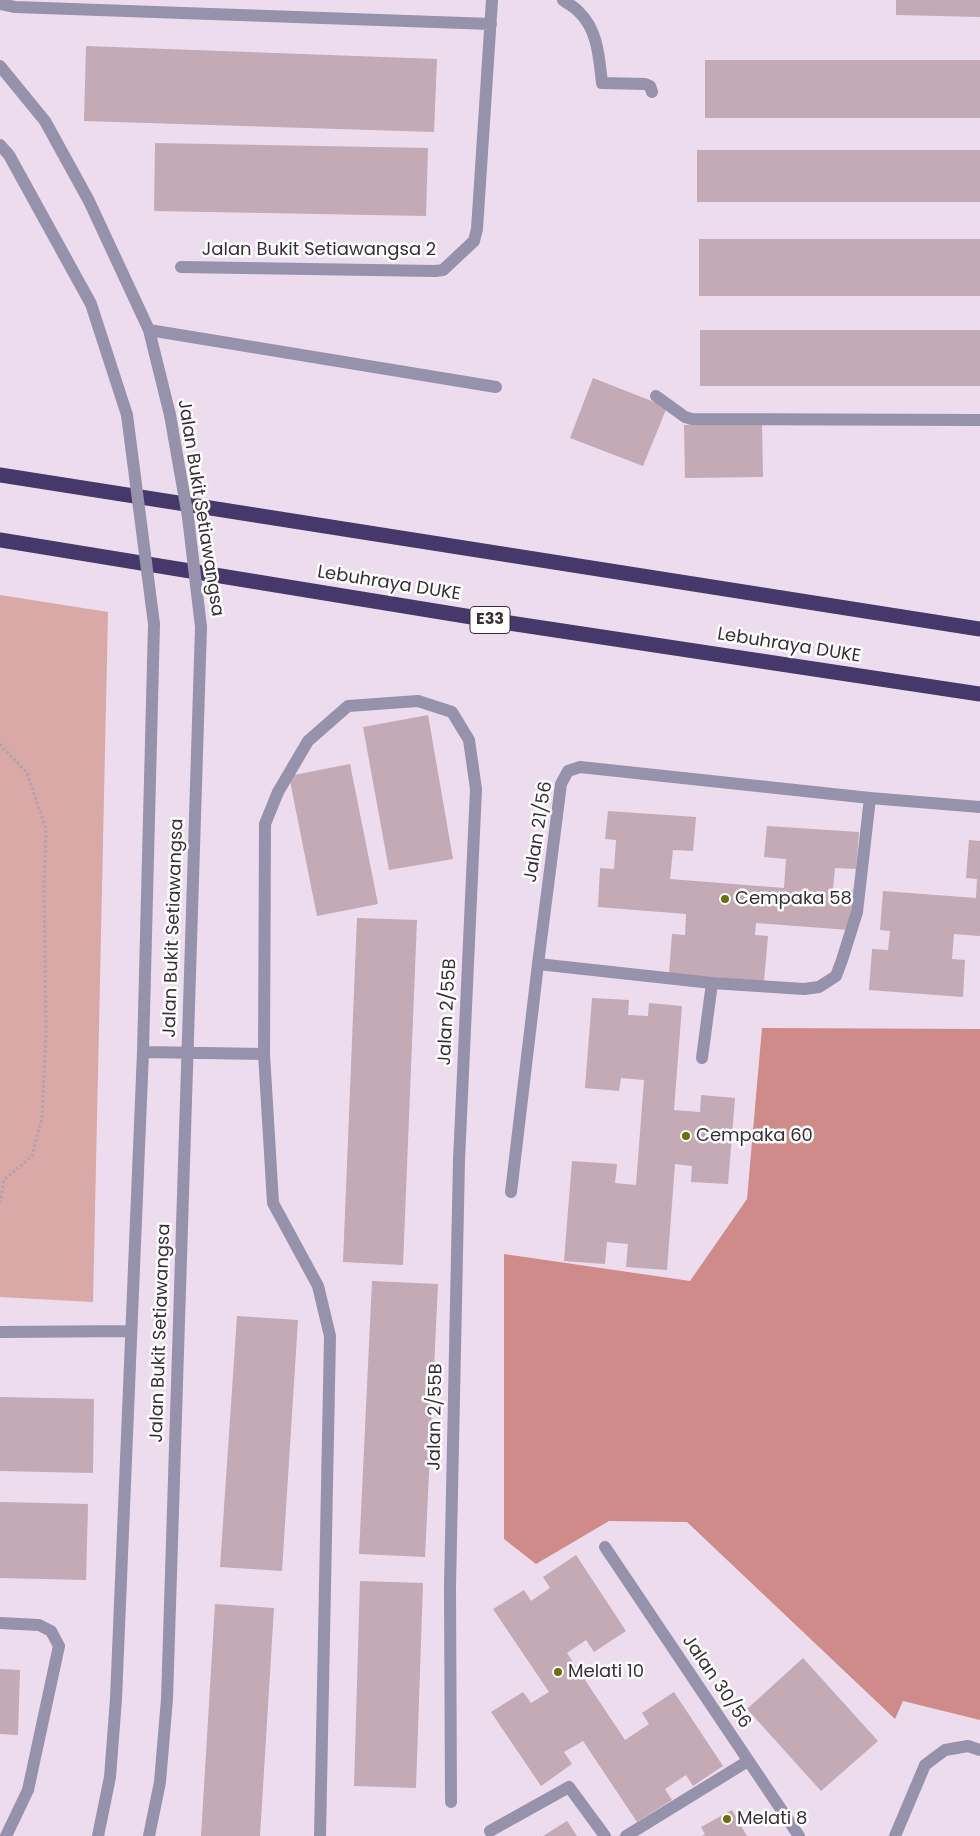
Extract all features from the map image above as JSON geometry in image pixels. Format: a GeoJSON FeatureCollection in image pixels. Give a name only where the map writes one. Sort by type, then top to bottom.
{"type":"FeatureCollection","features":[{"type":"Feature","properties":{"kind":"highway"},"geometry":{"type":"LineString","coordinates":[[0,475],[980,629]]}},
{"type":"Feature","properties":{"kind":"highway","name":"Lebuhraya DUKE"},"geometry":{"type":"LineString","coordinates":[[0,540],[496,621],[980,694]]}},
{"type":"Feature","properties":{"kind":"street","name":"Jalan Bukit Setiawangsa 2"},"geometry":{"type":"LineString","coordinates":[[181,267],[435,272],[443,270],[474,241],[477,229],[492,0]]}},
{"type":"Feature","properties":{"kind":"street"},"geometry":{"type":"LineString","coordinates":[[563,0],[580,13],[592,30],[599,51],[602,83],[645,84],[650,86],[652,92]]}},
{"type":"Feature","properties":{"kind":"street"},"geometry":{"type":"LineString","coordinates":[[0,4],[15,7],[490,24]]}},
{"type":"Feature","properties":{"kind":"street","name":"Jalan Bukit Setiawangsa"},"geometry":{"type":"LineString","coordinates":[[0,66],[45,121],[89,202],[149,330],[170,415],[188,517],[201,628],[167,1699],[160,1782],[149,1836]]}},
{"type":"Feature","properties":{"kind":"street","name":"Jalan Bukit Setiawangsa"},"geometry":{"type":"LineString","coordinates":[[0,145],[8,155],[91,304],[126,415],[154,624],[143,1052],[115,1709],[110,1777],[98,1836]]}},
{"type":"Feature","properties":{"kind":"street"},"geometry":{"type":"LineString","coordinates":[[149,330],[496,387]]}},
{"type":"Feature","properties":{"kind":"street"},"geometry":{"type":"LineString","coordinates":[[656,396],[684,417],[692,419],[980,420]]}},
{"type":"Feature","properties":{"kind":"street","name":"Jalan 2/55B"},"geometry":{"type":"LineString","coordinates":[[320,1836],[330,1336],[318,1286],[273,1203],[264,1054],[265,824],[278,792],[308,741],[348,706],[418,701],[452,712],[469,740],[476,789],[459,1170],[450,1586],[451,1802]]}},
{"type":"Feature","properties":{"kind":"street","name":"Jalan 21/56"},"geometry":{"type":"LineString","coordinates":[[511,1192],[561,784],[568,771],[580,767],[870,798],[980,807]]}},
{"type":"Feature","properties":{"kind":"street"},"geometry":{"type":"LineString","coordinates":[[538,964],[712,983],[804,989],[819,987],[836,976],[857,912],[870,798]]}},
{"type":"Feature","properties":{"kind":"street"},"geometry":{"type":"LineString","coordinates":[[702,1058],[712,983]]}},
{"type":"Feature","properties":{"kind":"street"},"geometry":{"type":"LineString","coordinates":[[143,1052],[264,1054]]}},
{"type":"Feature","properties":{"kind":"street"},"geometry":{"type":"LineString","coordinates":[[0,1332],[131,1332]]}},
{"type":"Feature","properties":{"kind":"street","name":"Jalan 30/56"},"geometry":{"type":"LineString","coordinates":[[605,1546],[799,1836]]}},
{"type":"Feature","properties":{"kind":"street"},"geometry":{"type":"LineString","coordinates":[[0,1623],[39,1624],[50,1631],[58,1646],[28,1790],[6,1836]]}},
{"type":"Feature","properties":{"kind":"street"},"geometry":{"type":"LineString","coordinates":[[895,1836],[925,1765],[945,1750],[968,1746],[980,1750]]}},
{"type":"Feature","properties":{"kind":"street"},"geometry":{"type":"LineString","coordinates":[[626,1836],[748,1761]]}},
{"type":"Feature","properties":{"kind":"street"},"geometry":{"type":"LineString","coordinates":[[490,1831],[569,1786],[605,1836]]}},
{"type":"Feature","properties":{"kind":"path"},"geometry":{"type":"LineString","coordinates":[[0,744],[27,773],[46,829],[44,888],[46,1032],[42,1118],[32,1156],[4,1180],[0,1205]]}},
{"type":"Feature","properties":{"kind":"shaded area"},"geometry":{"type":"Polygon","coordinates":[[[0,595],[108,612],[93,1302],[0,1297],[0,595]]]}},
{"type":"Feature","properties":{"kind":"shaded area"},"geometry":{"type":"Polygon","coordinates":[[[762,1028],[980,1029],[980,1720],[903,1701],[895,1719],[687,1522],[609,1521],[536,1564],[504,1539],[504,1254],[690,1281],[747,1199],[762,1028]]]}},
{"type":"Feature","properties":{"kind":"building"},"geometry":{"type":"Polygon","coordinates":[[[896,0],[980,0],[980,17],[896,15],[896,0]]]}},
{"type":"Feature","properties":{"kind":"building"},"geometry":{"type":"Polygon","coordinates":[[[86,46],[437,59],[434,132],[84,121],[86,46]]]}},
{"type":"Feature","properties":{"kind":"building"},"geometry":{"type":"Polygon","coordinates":[[[705,60],[980,60],[980,118],[705,118],[705,60]]]}},
{"type":"Feature","properties":{"kind":"building"},"geometry":{"type":"Polygon","coordinates":[[[155,143],[428,148],[426,216],[154,211],[155,143]]]}},
{"type":"Feature","properties":{"kind":"building"},"geometry":{"type":"Polygon","coordinates":[[[697,150],[980,150],[980,202],[697,202],[697,150]]]}},
{"type":"Feature","properties":{"kind":"building"},"geometry":{"type":"Polygon","coordinates":[[[699,239],[980,239],[980,296],[699,296],[699,239]]]}},
{"type":"Feature","properties":{"kind":"building"},"geometry":{"type":"Polygon","coordinates":[[[700,330],[980,330],[980,386],[700,386],[700,330]]]}},
{"type":"Feature","properties":{"kind":"building"},"geometry":{"type":"Polygon","coordinates":[[[593,378],[667,407],[643,466],[570,438],[593,378]]]}},
{"type":"Feature","properties":{"kind":"building"},"geometry":{"type":"Polygon","coordinates":[[[762,423],[763,477],[685,478],[684,425],[762,423]]]}},
{"type":"Feature","properties":{"kind":"building"},"geometry":{"type":"Polygon","coordinates":[[[428,715],[453,859],[389,870],[363,727],[428,715]]]}},
{"type":"Feature","properties":{"kind":"building"},"geometry":{"type":"Polygon","coordinates":[[[350,764],[378,904],[317,916],[289,776],[350,764]]]}},
{"type":"Feature","properties":{"kind":"building","name":"Cempaka 58"},"geometry":{"type":"Polygon","coordinates":[[[608,811],[696,817],[693,851],[673,850],[670,879],[784,888],[786,859],[764,857],[767,826],[859,832],[856,869],[835,868],[833,889],[853,890],[849,930],[756,923],[755,935],[768,936],[764,981],[669,974],[672,934],[685,935],[686,914],[598,907],[600,868],[614,869],[616,840],[605,839],[608,811]]]}},
{"type":"Feature","properties":{"kind":"building"},"geometry":{"type":"Polygon","coordinates":[[[969,840],[980,841],[980,936],[954,934],[952,959],[965,960],[963,997],[869,990],[872,949],[888,950],[890,931],[880,930],[883,891],[976,898],[977,879],[966,878],[969,840]]]}},
{"type":"Feature","properties":{"kind":"building"},"geometry":{"type":"Polygon","coordinates":[[[357,918],[417,920],[403,1265],[343,1262],[357,918]]]}},
{"type":"Feature","properties":{"kind":"building","name":"Cempaka 60"},"geometry":{"type":"Polygon","coordinates":[[[592,998],[629,1000],[628,1015],[648,1016],[649,1003],[682,1006],[674,1110],[700,1112],[701,1095],[735,1098],[728,1184],[691,1182],[692,1166],[675,1164],[667,1270],[626,1267],[628,1244],[607,1242],[605,1264],[564,1261],[572,1161],[617,1164],[615,1183],[636,1185],[644,1080],[621,1078],[619,1091],[585,1088],[592,998]]]}},
{"type":"Feature","properties":{"kind":"building"},"geometry":{"type":"Polygon","coordinates":[[[372,1281],[438,1284],[425,1557],[359,1554],[372,1281]]]}},
{"type":"Feature","properties":{"kind":"building"},"geometry":{"type":"Polygon","coordinates":[[[237,1316],[298,1320],[282,1571],[220,1567],[237,1316]]]}},
{"type":"Feature","properties":{"kind":"building"},"geometry":{"type":"Polygon","coordinates":[[[0,1397],[94,1399],[93,1473],[0,1471],[0,1397]]]}},
{"type":"Feature","properties":{"kind":"building"},"geometry":{"type":"Polygon","coordinates":[[[0,1502],[88,1504],[86,1580],[0,1578],[0,1502]]]}},
{"type":"Feature","properties":{"kind":"building","name":"Melati 10"},"geometry":{"type":"Polygon","coordinates":[[[576,1555],[626,1631],[594,1652],[586,1640],[567,1653],[625,1740],[649,1724],[642,1713],[674,1692],[723,1766],[693,1786],[686,1775],[665,1789],[672,1800],[637,1822],[583,1741],[564,1752],[572,1764],[541,1786],[491,1712],[523,1692],[531,1703],[549,1692],[493,1609],[524,1590],[531,1601],[550,1588],[543,1577],[576,1555]]]}},
{"type":"Feature","properties":{"kind":"building"},"geometry":{"type":"Polygon","coordinates":[[[360,1581],[423,1583],[416,1788],[354,1786],[360,1581]]]}},
{"type":"Feature","properties":{"kind":"building"},"geometry":{"type":"Polygon","coordinates":[[[215,1604],[274,1608],[260,1836],[201,1836],[215,1604]]]}},
{"type":"Feature","properties":{"kind":"building"},"geometry":{"type":"Polygon","coordinates":[[[803,1658],[878,1741],[821,1791],[747,1709],[803,1658]]]}},
{"type":"Feature","properties":{"kind":"building"},"geometry":{"type":"Polygon","coordinates":[[[0,1669],[20,1670],[18,1735],[0,1734],[0,1669]]]}},
{"type":"Feature","properties":{"kind":"building","name":"Melati 8"},"geometry":{"type":"Polygon","coordinates":[[[732,1810],[747,1836],[702,1836],[705,1834],[701,1827],[732,1810]]]}},
{"type":"Feature","properties":{"kind":"building"},"geometry":{"type":"Polygon","coordinates":[[[567,1821],[577,1836],[543,1836],[567,1821]]]}},
{"type":"Feature","properties":{"kind":"place","name":"Cempaka 58"},"geometry":{"type":"Point","coordinates":[725,899]}},
{"type":"Feature","properties":{"kind":"place","name":"Cempaka 60"},"geometry":{"type":"Point","coordinates":[686,1136]}},
{"type":"Feature","properties":{"kind":"place","name":"Melati 10"},"geometry":{"type":"Point","coordinates":[558,1672]}},
{"type":"Feature","properties":{"kind":"place","name":"Melati 8"},"geometry":{"type":"Point","coordinates":[727,1819]}}]}
